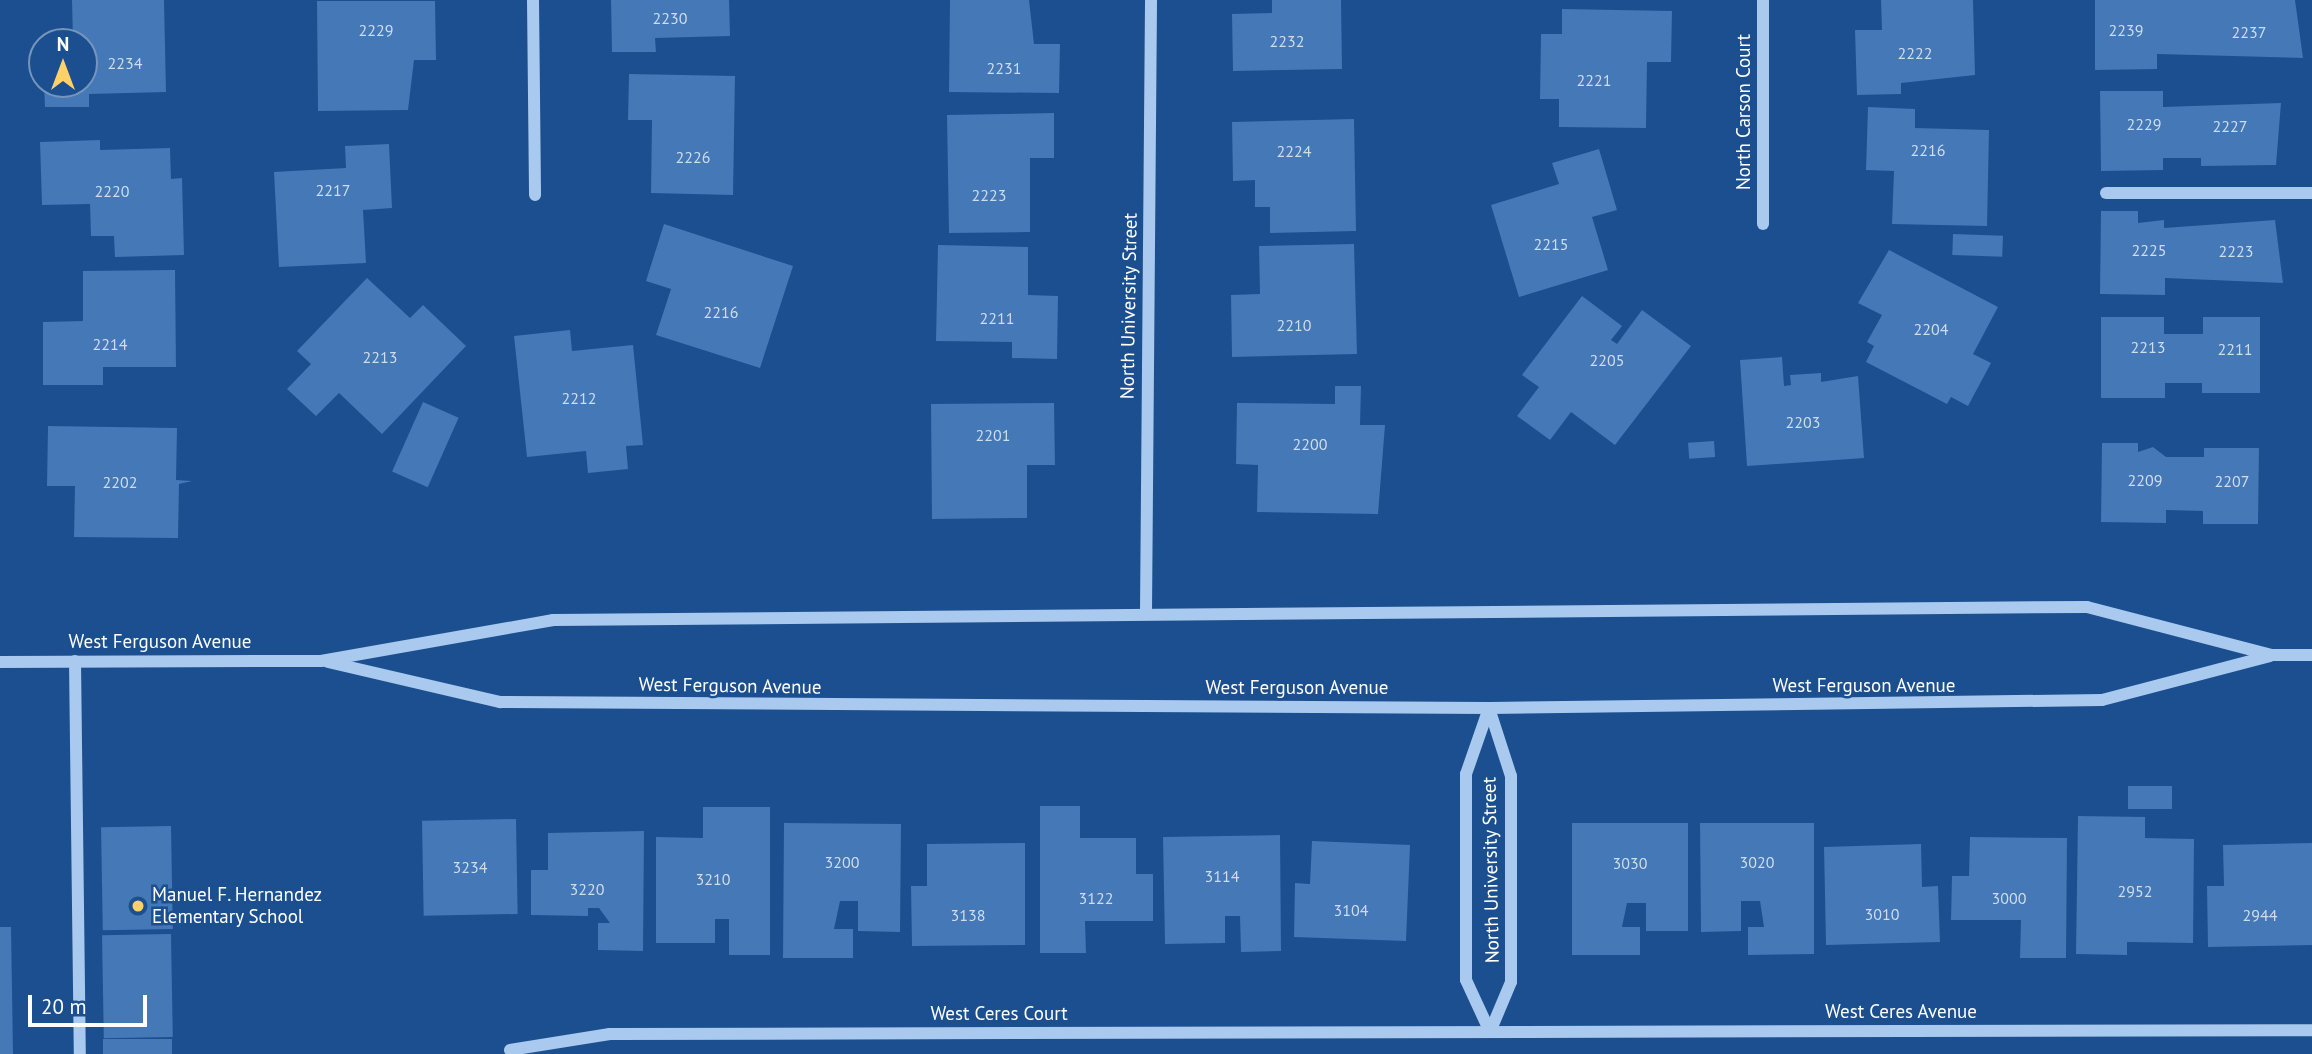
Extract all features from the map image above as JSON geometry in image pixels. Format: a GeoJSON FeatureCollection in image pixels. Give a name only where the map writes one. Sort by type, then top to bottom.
{"type":"FeatureCollection","features":[{"type":"Feature","properties":{"kind":"street"},"geometry":{"type":"LineString","coordinates":[[533,0],[535,195]]}},
{"type":"Feature","properties":{"kind":"street","name":"North University Street"},"geometry":{"type":"LineString","coordinates":[[1146,612],[1151,0]]}},
{"type":"Feature","properties":{"kind":"street","name":"North Carson Court"},"geometry":{"type":"LineString","coordinates":[[1763,0],[1763,224]]}},
{"type":"Feature","properties":{"kind":"street"},"geometry":{"type":"LineString","coordinates":[[2106,193],[2312,193]]}},
{"type":"Feature","properties":{"kind":"street","name":"West Ferguson Avenue"},"geometry":{"type":"LineString","coordinates":[[0,662],[321,660],[553,620],[1146,612],[2087,607],[2271,655],[2312,655]]}},
{"type":"Feature","properties":{"kind":"street","name":"West Ferguson Avenue"},"geometry":{"type":"LineString","coordinates":[[321,660],[500,702],[1489,708],[2102,700],[2271,655]]}},
{"type":"Feature","properties":{"kind":"street"},"geometry":{"type":"LineString","coordinates":[[75,661],[80,1054]]}},
{"type":"Feature","properties":{"kind":"street","name":"North University Street"},"geometry":{"type":"LineString","coordinates":[[1489,708],[1466,774],[1466,979],[1490,1032]]}},
{"type":"Feature","properties":{"kind":"street","name":"North University Street"},"geometry":{"type":"LineString","coordinates":[[1489,708],[1511,776],[1511,982],[1490,1032]]}},
{"type":"Feature","properties":{"kind":"street","name":"West Ceres Avenue"},"geometry":{"type":"LineString","coordinates":[[1490,1032],[2312,1030]]}},
{"type":"Feature","properties":{"kind":"street","name":"West Ceres Court"},"geometry":{"type":"LineString","coordinates":[[510,1050],[610,1034],[1490,1032]]}},
{"type":"Feature","properties":{"kind":"building"},"geometry":{"type":"Polygon","coordinates":[[[72,0],[164,0],[166,92],[98,94],[98,28],[73,28],[72,0]]]}},
{"type":"Feature","properties":{"kind":"building"},"geometry":{"type":"Polygon","coordinates":[[[611,0],[729,0],[730,36],[655,38],[656,52],[612,52],[611,0]]]}},
{"type":"Feature","properties":{"kind":"building"},"geometry":{"type":"Polygon","coordinates":[[[950,0],[1029,0],[1034,44],[1060,44],[1059,93],[949,92],[950,0]]]}},
{"type":"Feature","properties":{"kind":"building"},"geometry":{"type":"Polygon","coordinates":[[[1272,0],[1341,0],[1342,69],[1233,71],[1232,14],[1272,13],[1272,0]]]}},
{"type":"Feature","properties":{"kind":"building"},"geometry":{"type":"Polygon","coordinates":[[[1881,0],[1973,0],[1975,75],[1901,83],[1901,94],[1857,95],[1855,30],[1882,30],[1881,0]]]}},
{"type":"Feature","properties":{"kind":"building"},"geometry":{"type":"Polygon","coordinates":[[[2095,0],[2295,0],[2303,58],[2157,54],[2157,69],[2095,70],[2095,0]]]}},
{"type":"Feature","properties":{"kind":"building"},"geometry":{"type":"Polygon","coordinates":[[[317,1],[435,1],[436,60],[414,60],[408,110],[318,111],[317,1]]]}},
{"type":"Feature","properties":{"kind":"building"},"geometry":{"type":"Polygon","coordinates":[[[1562,9],[1672,11],[1671,62],[1647,62],[1646,128],[1559,127],[1559,99],[1540,99],[1541,34],[1562,34],[1562,9]]]}},
{"type":"Feature","properties":{"kind":"building"},"geometry":{"type":"Polygon","coordinates":[[[629,74],[735,76],[733,195],[651,193],[652,120],[628,120],[629,74]]]}},
{"type":"Feature","properties":{"kind":"building"},"geometry":{"type":"Polygon","coordinates":[[[2100,91],[2163,91],[2163,107],[2281,103],[2276,165],[2201,166],[2201,158],[2163,158],[2163,170],[2101,171],[2100,91]]]}},
{"type":"Feature","properties":{"kind":"building"},"geometry":{"type":"Polygon","coordinates":[[[45,98],[89,98],[89,107],[45,107],[45,98]]]}},
{"type":"Feature","properties":{"kind":"building"},"geometry":{"type":"Polygon","coordinates":[[[1868,107],[1915,109],[1915,128],[1989,130],[1987,226],[1892,224],[1894,171],[1866,170],[1868,107]]]}},
{"type":"Feature","properties":{"kind":"building"},"geometry":{"type":"Polygon","coordinates":[[[1054,113],[1054,158],[1030,158],[1030,232],[949,233],[947,115],[1054,113]]]}},
{"type":"Feature","properties":{"kind":"building"},"geometry":{"type":"Polygon","coordinates":[[[1354,119],[1356,231],[1270,233],[1270,207],[1255,207],[1255,180],[1233,181],[1232,122],[1354,119]]]}},
{"type":"Feature","properties":{"kind":"building"},"geometry":{"type":"Polygon","coordinates":[[[100,140],[100,150],[170,148],[171,179],[182,178],[184,255],[115,257],[114,236],[91,236],[90,204],[42,205],[40,142],[100,140]]]}},
{"type":"Feature","properties":{"kind":"building"},"geometry":{"type":"Polygon","coordinates":[[[389,144],[392,208],[363,210],[366,263],[279,267],[274,172],[346,168],[345,146],[389,144]]]}},
{"type":"Feature","properties":{"kind":"building"},"geometry":{"type":"Polygon","coordinates":[[[1599,149],[1617,210],[1592,217],[1608,270],[1519,297],[1491,205],[1559,184],[1552,163],[1599,149]]]}},
{"type":"Feature","properties":{"kind":"building"},"geometry":{"type":"Polygon","coordinates":[[[2101,211],[2138,211],[2138,223],[2164,220],[2164,228],[2275,220],[2283,283],[2165,278],[2165,295],[2100,294],[2101,211]]]}},
{"type":"Feature","properties":{"kind":"building"},"geometry":{"type":"Polygon","coordinates":[[[664,224],[793,266],[760,368],[656,335],[671,289],[646,281],[664,224]]]}},
{"type":"Feature","properties":{"kind":"building"},"geometry":{"type":"Polygon","coordinates":[[[1953,234],[2003,236],[2002,257],[1952,255],[1953,234]]]}},
{"type":"Feature","properties":{"kind":"building"},"geometry":{"type":"Polygon","coordinates":[[[1354,244],[1357,354],[1232,357],[1231,295],[1260,294],[1259,246],[1354,244]]]}},
{"type":"Feature","properties":{"kind":"building"},"geometry":{"type":"Polygon","coordinates":[[[938,245],[1028,247],[1028,295],[1058,296],[1057,359],[1012,358],[1012,342],[936,341],[938,245]]]}},
{"type":"Feature","properties":{"kind":"building"},"geometry":{"type":"Polygon","coordinates":[[[1889,250],[1998,307],[1973,354],[1991,363],[1968,406],[1951,397],[1947,404],[1866,362],[1874,346],[1867,342],[1882,315],[1858,303],[1889,250]]]}},
{"type":"Feature","properties":{"kind":"building"},"geometry":{"type":"Polygon","coordinates":[[[175,270],[176,367],[103,367],[103,385],[43,385],[43,322],[83,321],[83,271],[175,270]]]}},
{"type":"Feature","properties":{"kind":"building"},"geometry":{"type":"Polygon","coordinates":[[[367,278],[410,318],[423,305],[466,346],[382,434],[339,393],[316,416],[287,389],[311,364],[297,351],[367,278]]]}},
{"type":"Feature","properties":{"kind":"building"},"geometry":{"type":"Polygon","coordinates":[[[1582,296],[1622,326],[1611,340],[1617,344],[1642,310],[1691,346],[1615,445],[1571,412],[1550,440],[1517,416],[1539,387],[1522,375],[1582,296]]]}},
{"type":"Feature","properties":{"kind":"building"},"geometry":{"type":"Polygon","coordinates":[[[2101,317],[2164,317],[2164,334],[2203,334],[2203,317],[2260,317],[2260,393],[2202,393],[2202,383],[2165,383],[2165,398],[2101,398],[2101,317]]]}},
{"type":"Feature","properties":{"kind":"building"},"geometry":{"type":"Polygon","coordinates":[[[570,330],[572,351],[633,345],[643,445],[626,446],[628,469],[588,473],[586,451],[527,457],[514,336],[570,330]]]}},
{"type":"Feature","properties":{"kind":"building"},"geometry":{"type":"Polygon","coordinates":[[[1782,357],[1784,386],[1791,385],[1790,375],[1821,373],[1821,382],[1858,376],[1864,458],[1747,466],[1740,360],[1782,357]]]}},
{"type":"Feature","properties":{"kind":"building"},"geometry":{"type":"Polygon","coordinates":[[[1335,386],[1361,386],[1360,425],[1385,425],[1378,514],[1257,512],[1258,465],[1236,464],[1237,403],[1335,404],[1335,386]]]}},
{"type":"Feature","properties":{"kind":"building"},"geometry":{"type":"Polygon","coordinates":[[[423,402],[459,418],[428,487],[392,471],[423,402]]]}},
{"type":"Feature","properties":{"kind":"building"},"geometry":{"type":"Polygon","coordinates":[[[1054,403],[1055,465],[1027,465],[1027,518],[932,519],[931,404],[1054,403]]]}},
{"type":"Feature","properties":{"kind":"building"},"geometry":{"type":"Polygon","coordinates":[[[48,426],[177,428],[176,480],[192,481],[179,484],[178,538],[74,537],[75,486],[47,486],[48,426]]]}},
{"type":"Feature","properties":{"kind":"building"},"geometry":{"type":"Polygon","coordinates":[[[1714,441],[1715,457],[1689,459],[1688,443],[1714,441]]]}},
{"type":"Feature","properties":{"kind":"building"},"geometry":{"type":"Polygon","coordinates":[[[2102,443],[2138,443],[2138,452],[2153,447],[2166,457],[2204,457],[2204,448],[2259,448],[2258,524],[2203,524],[2203,511],[2166,510],[2166,523],[2101,522],[2102,443]]]}},
{"type":"Feature","properties":{"kind":"building"},"geometry":{"type":"Polygon","coordinates":[[[2128,786],[2172,786],[2172,809],[2128,809],[2128,786]]]}},
{"type":"Feature","properties":{"kind":"building"},"geometry":{"type":"Polygon","coordinates":[[[1040,806],[1080,806],[1080,838],[1136,838],[1136,874],[1153,874],[1153,921],[1085,921],[1086,953],[1040,953],[1040,806]]]}},
{"type":"Feature","properties":{"kind":"building"},"geometry":{"type":"Polygon","coordinates":[[[703,807],[770,807],[770,955],[729,955],[729,919],[715,919],[715,943],[656,943],[656,837],[703,838],[703,807]]]}},
{"type":"Feature","properties":{"kind":"building"},"geometry":{"type":"Polygon","coordinates":[[[2078,816],[2145,817],[2145,838],[2194,839],[2193,943],[2127,942],[2127,955],[2076,954],[2078,816]]]}},
{"type":"Feature","properties":{"kind":"building"},"geometry":{"type":"Polygon","coordinates":[[[516,819],[518,914],[424,916],[422,821],[516,819]]]}},
{"type":"Feature","properties":{"kind":"building"},"geometry":{"type":"Polygon","coordinates":[[[784,823],[901,824],[900,932],[858,931],[858,901],[840,901],[834,929],[853,929],[853,958],[783,958],[784,823]]]}},
{"type":"Feature","properties":{"kind":"building"},"geometry":{"type":"Polygon","coordinates":[[[1572,823],[1688,823],[1688,931],[1646,931],[1646,903],[1627,903],[1622,927],[1640,927],[1640,955],[1572,955],[1572,823]]]}},
{"type":"Feature","properties":{"kind":"building"},"geometry":{"type":"Polygon","coordinates":[[[1700,823],[1814,823],[1814,954],[1748,955],[1748,927],[1764,927],[1760,901],[1741,901],[1741,931],[1701,932],[1700,823]]]}},
{"type":"Feature","properties":{"kind":"building"},"geometry":{"type":"Polygon","coordinates":[[[171,826],[173,929],[103,930],[101,827],[171,826]]]}},
{"type":"Feature","properties":{"kind":"building"},"geometry":{"type":"Polygon","coordinates":[[[644,831],[643,951],[598,950],[598,923],[610,923],[599,908],[588,908],[588,916],[531,915],[531,870],[548,870],[548,833],[644,831]]]}},
{"type":"Feature","properties":{"kind":"building"},"geometry":{"type":"Polygon","coordinates":[[[1280,835],[1281,951],[1241,952],[1240,916],[1225,916],[1225,943],[1165,944],[1163,837],[1280,835]]]}},
{"type":"Feature","properties":{"kind":"building"},"geometry":{"type":"Polygon","coordinates":[[[1970,837],[2067,838],[2066,958],[2020,958],[2021,920],[1951,920],[1952,876],[1969,876],[1970,837]]]}},
{"type":"Feature","properties":{"kind":"building"},"geometry":{"type":"Polygon","coordinates":[[[1312,841],[1410,845],[1406,941],[1294,937],[1295,883],[1310,884],[1312,841]]]}},
{"type":"Feature","properties":{"kind":"building"},"geometry":{"type":"Polygon","coordinates":[[[1025,843],[1025,945],[912,946],[911,886],[927,886],[927,844],[1025,843]]]}},
{"type":"Feature","properties":{"kind":"building"},"geometry":{"type":"Polygon","coordinates":[[[2312,843],[2312,945],[2208,947],[2207,886],[2224,886],[2223,845],[2312,843]]]}},
{"type":"Feature","properties":{"kind":"building"},"geometry":{"type":"Polygon","coordinates":[[[1921,844],[1922,887],[1938,886],[1940,942],[1826,945],[1824,847],[1921,844]]]}},
{"type":"Feature","properties":{"kind":"building"},"geometry":{"type":"Polygon","coordinates":[[[0,927],[11,927],[13,1054],[0,1054],[0,927]]]}},
{"type":"Feature","properties":{"kind":"building"},"geometry":{"type":"Polygon","coordinates":[[[171,934],[173,1037],[104,1038],[102,935],[171,934]]]}},
{"type":"Feature","properties":{"kind":"building"},"geometry":{"type":"Polygon","coordinates":[[[103,1039],[172,1039],[172,1054],[103,1054],[103,1039]]]}},
{"type":"Feature","properties":{"kind":"place","name":"Manuel F. Hernandez Elementary School"},"geometry":{"type":"Point","coordinates":[138,906]}}]}
